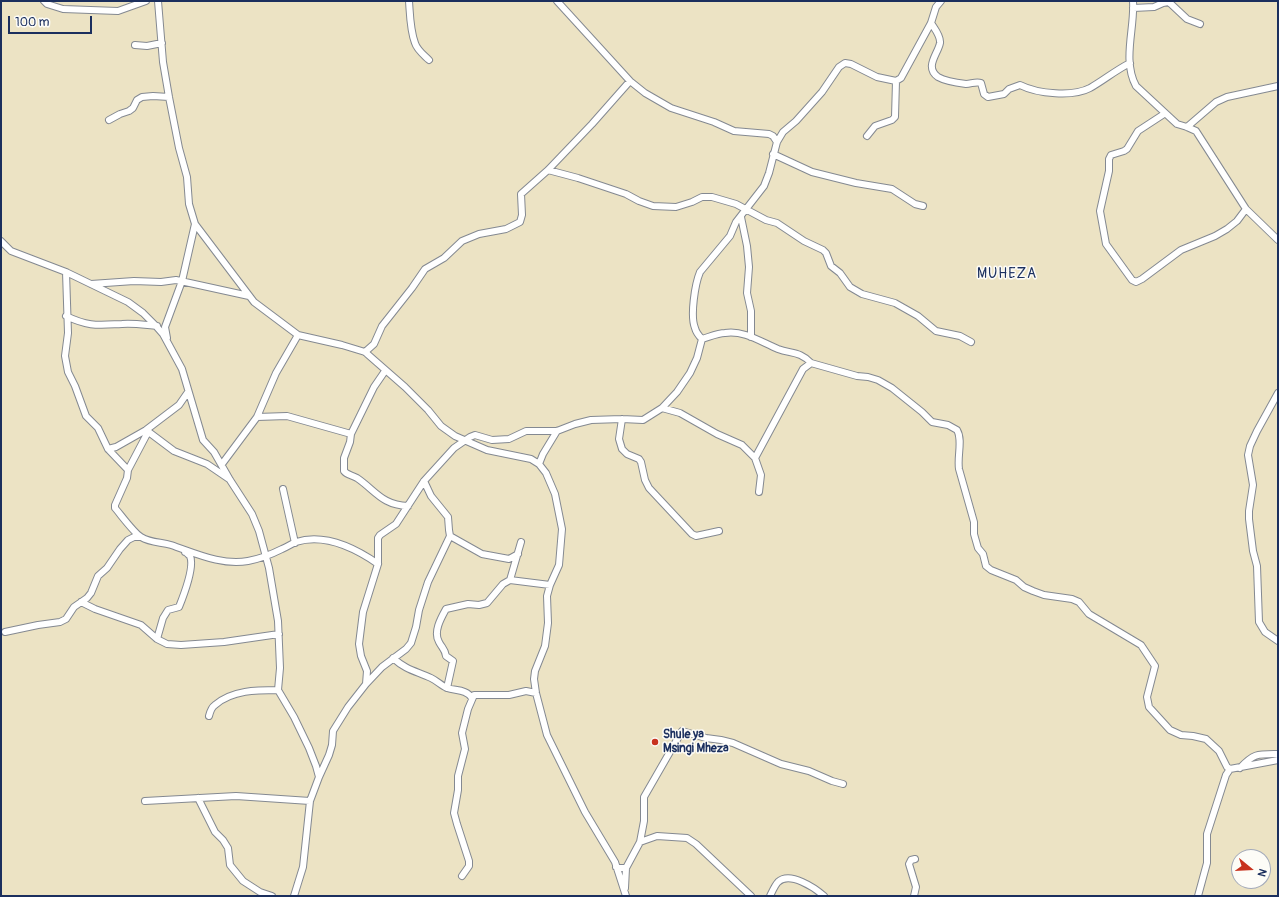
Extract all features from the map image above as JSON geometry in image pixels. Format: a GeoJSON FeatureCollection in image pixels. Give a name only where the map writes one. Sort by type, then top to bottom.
{"type":"FeatureCollection","features":[{"type":"Feature","properties":{"kind":"street"},"geometry":{"type":"LineString","coordinates":[[44,1],[47,4],[63,9],[118,11],[146,1]]}},
{"type":"Feature","properties":{"kind":"street"},"geometry":{"type":"LineString","coordinates":[[158,1],[163,62],[179,148],[187,177],[189,204],[195,224],[249,296],[254,302],[298,335],[365,352],[405,387],[428,410],[441,426],[455,436],[465,439],[487,450],[524,457],[539,464],[546,473],[555,494],[562,528],[559,565],[547,596],[548,623],[545,646],[535,671],[534,679],[536,693],[547,735],[585,812],[616,862],[616,867],[625,894]]}},
{"type":"Feature","properties":{"kind":"street"},"geometry":{"type":"LineString","coordinates":[[409,1],[411,24],[415,43],[418,49],[430,60]]}},
{"type":"Feature","properties":{"kind":"street"},"geometry":{"type":"LineString","coordinates":[[558,1],[630,81],[644,93],[671,108],[714,122],[734,131],[770,134],[777,142]]}},
{"type":"Feature","properties":{"kind":"street"},"geometry":{"type":"LineString","coordinates":[[374,677],[367,670],[361,656],[359,644],[363,612],[378,564],[378,538],[396,524],[424,481],[454,448],[465,439],[475,436],[492,440],[509,438],[526,431],[557,431],[591,420],[643,420],[662,408],[677,392],[690,373],[697,358],[702,339],[695,329],[692,318],[697,278],[700,272],[730,236],[736,222],[747,210],[764,186],[769,174],[777,142],[784,132],[796,122],[822,92],[839,67],[845,63],[851,64],[877,77],[896,81],[901,78],[931,23],[936,7],[941,1]]}},
{"type":"Feature","properties":{"kind":"street"},"geometry":{"type":"LineString","coordinates":[[1200,24],[1187,18],[1168,2],[1154,7],[1133,4],[1130,63],[1132,79],[1136,86],[1154,102],[1164,114],[1177,124],[1196,131],[1246,209],[1278,240]]}},
{"type":"Feature","properties":{"kind":"street"},"geometry":{"type":"LineString","coordinates":[[931,23],[940,43],[933,59],[932,71],[938,77],[952,81],[966,84],[979,82],[981,83],[984,94],[988,97],[1004,94],[1009,89],[1020,85],[1026,88],[1061,94],[1075,92],[1089,88],[1130,63]]}},
{"type":"Feature","properties":{"kind":"street"},"geometry":{"type":"LineString","coordinates":[[135,46],[147,46],[162,43]]}},
{"type":"Feature","properties":{"kind":"street"},"geometry":{"type":"LineString","coordinates":[[365,352],[374,344],[382,326],[425,269],[444,258],[462,241],[480,234],[506,229],[520,222],[522,215],[522,194],[548,170],[592,124],[630,81]]}},
{"type":"Feature","properties":{"kind":"street"},"geometry":{"type":"LineString","coordinates":[[867,136],[875,126],[892,120],[895,117],[896,81]]}},
{"type":"Feature","properties":{"kind":"street"},"geometry":{"type":"LineString","coordinates":[[1188,127],[1216,102],[1227,97],[1278,86]]}},
{"type":"Feature","properties":{"kind":"street"},"geometry":{"type":"LineString","coordinates":[[109,120],[129,111],[136,100],[142,97],[169,97]]}},
{"type":"Feature","properties":{"kind":"street"},"geometry":{"type":"LineString","coordinates":[[1164,114],[1138,131],[1127,149],[1111,155],[1109,159],[1109,171],[1100,211],[1106,244],[1132,280],[1136,282],[1142,279],[1181,250],[1215,236],[1227,229],[1237,221],[1246,209]]}},
{"type":"Feature","properties":{"kind":"street"},"geometry":{"type":"LineString","coordinates":[[773,154],[812,172],[856,183],[892,189],[915,204],[923,206]]}},
{"type":"Feature","properties":{"kind":"street"},"geometry":{"type":"LineString","coordinates":[[548,170],[606,187],[626,194],[639,202],[653,206],[676,207],[702,197],[712,197],[726,200],[766,220],[777,223],[823,250],[826,253],[831,266],[845,278],[850,287],[862,294],[895,303],[918,316],[936,331],[960,336],[970,342]]}},
{"type":"Feature","properties":{"kind":"street"},"geometry":{"type":"LineString","coordinates":[[740,217],[747,246],[749,267],[747,292],[751,312],[751,337]]}},
{"type":"Feature","properties":{"kind":"street"},"geometry":{"type":"LineString","coordinates":[[167,341],[165,327],[182,281],[195,224]]}},
{"type":"Feature","properties":{"kind":"street"},"geometry":{"type":"LineString","coordinates":[[1,241],[11,251],[66,272],[128,302],[143,313],[163,334],[182,369],[203,440],[222,464],[230,480],[252,514],[259,532],[270,575],[279,634],[280,668],[278,690],[294,718],[308,748],[316,766],[318,777]]}},
{"type":"Feature","properties":{"kind":"street"},"geometry":{"type":"LineString","coordinates":[[66,272],[66,316],[68,333],[65,356],[68,372],[86,416],[98,428],[108,449],[128,470]]}},
{"type":"Feature","properties":{"kind":"street"},"geometry":{"type":"LineString","coordinates":[[90,284],[161,282],[176,280],[249,296]]}},
{"type":"Feature","properties":{"kind":"street"},"geometry":{"type":"LineString","coordinates":[[66,316],[87,324],[102,326],[138,324],[156,326],[162,325],[168,320]]}},
{"type":"Feature","properties":{"kind":"street"},"geometry":{"type":"LineString","coordinates":[[702,339],[726,332],[741,334],[779,350],[797,353],[811,363],[857,376],[878,380],[892,388],[932,422],[948,425],[957,430],[960,437],[958,461],[959,469],[974,522],[974,534],[978,548],[983,554],[986,566],[991,570],[1016,580],[1024,587],[1033,591],[1044,595],[1072,599],[1079,602],[1089,614],[1141,645],[1156,666],[1147,697],[1149,707],[1170,730],[1181,735],[1206,739],[1219,751],[1227,767],[1230,769]]}},
{"type":"Feature","properties":{"kind":"street"},"geometry":{"type":"LineString","coordinates":[[222,464],[257,416],[276,373],[298,335]]}},
{"type":"Feature","properties":{"kind":"street"},"geometry":{"type":"LineString","coordinates":[[755,458],[803,369],[811,363]]}},
{"type":"Feature","properties":{"kind":"street"},"geometry":{"type":"LineString","coordinates":[[386,371],[374,387],[351,434],[350,442],[344,458],[344,471],[356,478],[386,502],[400,506],[408,506]]}},
{"type":"Feature","properties":{"kind":"street"},"geometry":{"type":"LineString","coordinates":[[108,449],[147,431],[179,405],[188,392]]}},
{"type":"Feature","properties":{"kind":"street"},"geometry":{"type":"LineString","coordinates":[[1278,392],[1256,431],[1248,455],[1253,485],[1249,519],[1253,551],[1257,566],[1259,622],[1265,632],[1278,641]]}},
{"type":"Feature","properties":{"kind":"street"},"geometry":{"type":"LineString","coordinates":[[662,408],[680,412],[717,434],[742,445],[755,458],[761,475],[759,492]]}},
{"type":"Feature","properties":{"kind":"street"},"geometry":{"type":"LineString","coordinates":[[257,416],[287,416],[351,434]]}},
{"type":"Feature","properties":{"kind":"street"},"geometry":{"type":"LineString","coordinates":[[622,419],[619,439],[622,449],[627,454],[639,459],[649,488],[692,534],[696,536],[719,530]]}},
{"type":"Feature","properties":{"kind":"street"},"geometry":{"type":"LineString","coordinates":[[140,537],[115,508],[115,505],[127,478],[128,470],[147,431]]}},
{"type":"Feature","properties":{"kind":"street"},"geometry":{"type":"LineString","coordinates":[[147,431],[174,451],[207,464],[230,480]]}},
{"type":"Feature","properties":{"kind":"street"},"geometry":{"type":"LineString","coordinates":[[539,464],[543,454],[557,431]]}},
{"type":"Feature","properties":{"kind":"street"},"geometry":{"type":"LineString","coordinates":[[424,481],[431,496],[448,517],[448,530],[450,536],[482,554],[509,559],[518,554]]}},
{"type":"Feature","properties":{"kind":"street"},"geometry":{"type":"LineString","coordinates":[[283,489],[295,542]]}},
{"type":"Feature","properties":{"kind":"street"},"geometry":{"type":"LineString","coordinates":[[294,896],[303,867],[310,801],[318,777],[329,755],[332,745],[333,731],[348,707],[366,684],[374,677],[382,666],[406,649],[411,643],[428,582],[450,536]]}},
{"type":"Feature","properties":{"kind":"street"},"geometry":{"type":"LineString","coordinates":[[5,632],[60,622],[66,619],[74,607],[87,598],[91,593],[98,576],[107,568],[120,548],[128,540],[134,537],[140,537],[152,542],[170,544],[210,558],[233,562],[248,561],[282,550],[295,542],[314,539],[346,545],[378,564]]}},
{"type":"Feature","properties":{"kind":"street"},"geometry":{"type":"LineString","coordinates":[[510,580],[521,542]]}},
{"type":"Feature","properties":{"kind":"street"},"geometry":{"type":"LineString","coordinates":[[157,638],[163,618],[168,610],[179,608],[189,581],[191,560],[190,556],[184,550]]}},
{"type":"Feature","properties":{"kind":"street"},"geometry":{"type":"LineString","coordinates":[[447,688],[453,661],[446,656],[444,648],[436,636],[443,614],[448,608],[468,604],[487,604],[503,584],[510,580],[550,585]]}},
{"type":"Feature","properties":{"kind":"street"},"geometry":{"type":"LineString","coordinates":[[81,602],[95,609],[141,625],[163,643],[181,645],[224,642],[279,634]]}},
{"type":"Feature","properties":{"kind":"street"},"geometry":{"type":"LineString","coordinates":[[394,658],[402,666],[430,678],[447,688],[463,690],[472,698]]}},
{"type":"Feature","properties":{"kind":"street"},"geometry":{"type":"LineString","coordinates":[[366,684],[367,670]]}},
{"type":"Feature","properties":{"kind":"street"},"geometry":{"type":"LineString","coordinates":[[209,716],[214,705],[229,697],[247,691],[278,690]]}},
{"type":"Feature","properties":{"kind":"street"},"geometry":{"type":"LineString","coordinates":[[462,876],[469,866],[470,861],[454,813],[458,790],[458,776],[464,749],[462,733],[472,698],[474,695],[478,694],[510,695],[526,690],[536,693]]}},
{"type":"Feature","properties":{"kind":"street"},"geometry":{"type":"LineString","coordinates":[[625,894],[626,868],[640,842],[644,821],[644,797],[682,731],[706,738],[733,743],[780,764],[809,771],[843,784]]}},
{"type":"Feature","properties":{"kind":"street"},"geometry":{"type":"LineString","coordinates":[[1240,768],[1249,759],[1257,754],[1278,754]]}},
{"type":"Feature","properties":{"kind":"street"},"geometry":{"type":"LineString","coordinates":[[1230,769],[1278,760]]}},
{"type":"Feature","properties":{"kind":"street"},"geometry":{"type":"LineString","coordinates":[[1198,896],[1207,863],[1207,834],[1226,775],[1230,769]]}},
{"type":"Feature","properties":{"kind":"street"},"geometry":{"type":"LineString","coordinates":[[145,801],[236,796],[310,801]]}},
{"type":"Feature","properties":{"kind":"street"},"geometry":{"type":"LineString","coordinates":[[198,798],[215,832],[228,848],[230,866],[244,882],[260,892],[272,896]]}},
{"type":"Feature","properties":{"kind":"street"},"geometry":{"type":"LineString","coordinates":[[640,842],[657,836],[687,838],[696,844],[751,896]]}},
{"type":"Feature","properties":{"kind":"street"},"geometry":{"type":"LineString","coordinates":[[914,896],[916,887],[909,864],[911,860],[915,859]]}},
{"type":"Feature","properties":{"kind":"street"},"geometry":{"type":"LineString","coordinates":[[616,867],[626,868]]}},
{"type":"Feature","properties":{"kind":"street"},"geometry":{"type":"LineString","coordinates":[[770,896],[778,882],[786,878],[810,885],[824,896]]}},
{"type":"Feature","properties":{"kind":"place","name":"Shule ya Msingi Mheza"},"geometry":{"type":"Point","coordinates":[655,742]}},
{"type":"Feature","properties":{"kind":"district","name":"MUHEZA"},"geometry":{"type":"Point","coordinates":[1007,274]}}]}
